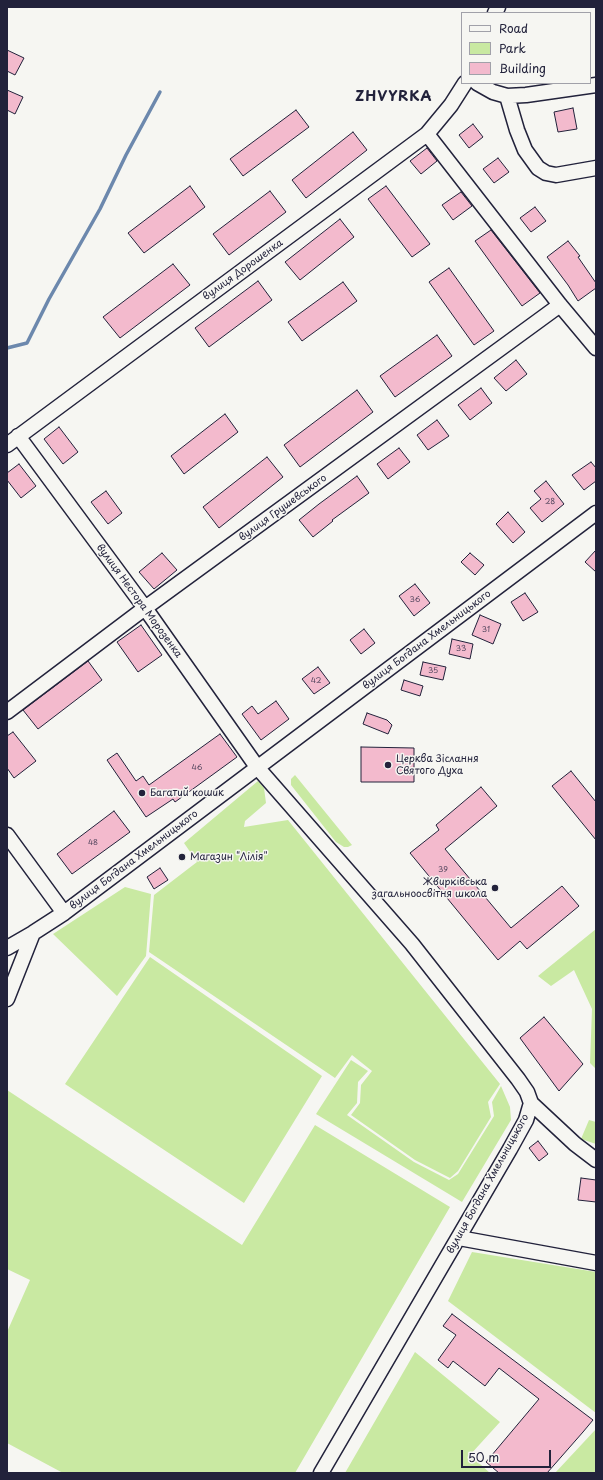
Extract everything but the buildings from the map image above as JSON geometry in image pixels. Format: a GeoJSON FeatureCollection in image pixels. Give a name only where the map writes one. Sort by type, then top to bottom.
{"type":"FeatureCollection","features":[{"type":"Feature","properties":{"kind":"street","name":"вулиця Дорошенка"},"geometry":{"type":"LineString","coordinates":[[7,445],[427,134],[451,105],[464,84]]}},
{"type":"Feature","properties":{"kind":"street"},"geometry":{"type":"LineString","coordinates":[[479,84],[493,92],[507,96],[526,95],[596,85]]}},
{"type":"Feature","properties":{"kind":"street"},"geometry":{"type":"LineString","coordinates":[[507,96],[517,130],[525,150],[538,168],[546,173],[556,175],[596,168]]}},
{"type":"Feature","properties":{"kind":"street"},"geometry":{"type":"LineString","coordinates":[[427,134],[560,305],[595,346]]}},
{"type":"Feature","properties":{"kind":"street","name":"вулиця Грушевського"},"geometry":{"type":"LineString","coordinates":[[7,712],[145,608],[560,305]]}},
{"type":"Feature","properties":{"kind":"street","name":"вулиця Нестора Морозенка"},"geometry":{"type":"LineString","coordinates":[[18,436],[145,608],[257,767]]}},
{"type":"Feature","properties":{"kind":"street","name":"вулиця Богдана Хмельницького"},"geometry":{"type":"LineString","coordinates":[[7,948],[64,913],[596,514]]}},
{"type":"Feature","properties":{"kind":"street","name":"вулиця Богдана Хмельницького"},"geometry":{"type":"LineString","coordinates":[[257,767],[412,944],[518,1079],[527,1092],[531,1103],[526,1120],[459,1238],[321,1473]]}},
{"type":"Feature","properties":{"kind":"street"},"geometry":{"type":"LineString","coordinates":[[7,834],[64,913]]}},
{"type":"Feature","properties":{"kind":"street"},"geometry":{"type":"LineString","coordinates":[[7,999],[33,933]]}},
{"type":"Feature","properties":{"kind":"street"},"geometry":{"type":"LineString","coordinates":[[531,1103],[575,1144],[596,1160]]}},
{"type":"Feature","properties":{"kind":"street"},"geometry":{"type":"LineString","coordinates":[[459,1238],[596,1263]]}},
{"type":"Feature","properties":{"kind":"green space"},"geometry":{"type":"Polygon","coordinates":[[[295,775],[352,845],[344,847],[336,842],[291,785],[291,779],[295,775]]]}},
{"type":"Feature","properties":{"kind":"green space"},"geometry":{"type":"Polygon","coordinates":[[[258,781],[264,788],[266,803],[245,821],[244,827],[288,820],[500,1084],[488,1102],[491,1117],[458,1171],[450,1178],[415,1160],[351,1115],[360,1103],[361,1085],[372,1071],[352,1055],[335,1078],[149,952],[154,895],[197,862],[184,843],[258,781]]]}},
{"type":"Feature","properties":{"kind":"green space"},"geometry":{"type":"Polygon","coordinates":[[[125,887],[151,894],[146,956],[117,996],[53,934],[125,887]]]}},
{"type":"Feature","properties":{"kind":"green space"},"geometry":{"type":"Polygon","coordinates":[[[596,929],[596,1069],[590,1063],[592,1009],[574,970],[551,986],[538,976],[596,929]]]}},
{"type":"Feature","properties":{"kind":"green space"},"geometry":{"type":"Polygon","coordinates":[[[150,957],[322,1076],[244,1203],[65,1084],[150,957]]]}},
{"type":"Feature","properties":{"kind":"green space"},"geometry":{"type":"Polygon","coordinates":[[[351,1060],[368,1071],[358,1082],[357,1103],[347,1115],[414,1162],[449,1180],[458,1174],[494,1116],[492,1102],[501,1086],[510,1107],[511,1120],[462,1202],[316,1114],[351,1060]]]}},
{"type":"Feature","properties":{"kind":"green space"},"geometry":{"type":"Polygon","coordinates":[[[7,1090],[242,1245],[315,1125],[450,1207],[295,1473],[63,1473],[7,1443],[7,1332],[30,1280],[7,1269],[7,1090]]]}},
{"type":"Feature","properties":{"kind":"green space"},"geometry":{"type":"Polygon","coordinates":[[[589,1120],[596,1122],[596,1144],[581,1139],[589,1120]]]}},
{"type":"Feature","properties":{"kind":"green space"},"geometry":{"type":"Polygon","coordinates":[[[472,1252],[596,1272],[596,1413],[448,1301],[472,1252]]]}},
{"type":"Feature","properties":{"kind":"green space"},"geometry":{"type":"Polygon","coordinates":[[[415,1352],[500,1422],[470,1455],[490,1473],[345,1473],[415,1352]]]}},
{"type":"Feature","properties":{"kind":"green space"},"geometry":{"type":"Polygon","coordinates":[[[596,1429],[596,1473],[555,1473],[596,1429]]]}},
{"type":"Feature","properties":{"kind":"waterway"},"geometry":{"type":"LineString","coordinates":[[7,348],[27,343],[49,299],[100,209],[126,155],[160,92]]}},
{"type":"Feature","properties":{"kind":"place","name":"Церква Зіслання Святого Духа"},"geometry":{"type":"Point","coordinates":[388,765]}},
{"type":"Feature","properties":{"kind":"place","name":"Багатий кошик"},"geometry":{"type":"Point","coordinates":[142,793]}},
{"type":"Feature","properties":{"kind":"place","name":"Магазин \"Лілія\""},"geometry":{"type":"Point","coordinates":[182,857]}},
{"type":"Feature","properties":{"kind":"place","name":"Жвирківська загальноосвітня школа"},"geometry":{"type":"Point","coordinates":[495,888]}},
{"type":"Feature","properties":{"kind":"district","name":"ZHVYRKA"},"geometry":{"type":"Point","coordinates":[394,97]}}]}
